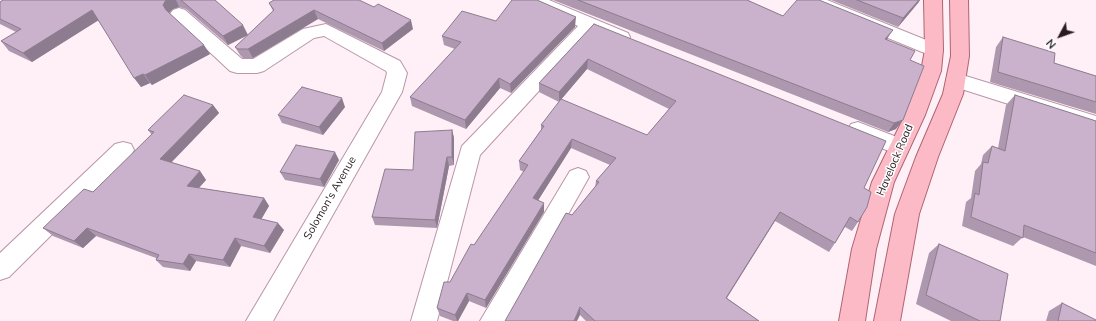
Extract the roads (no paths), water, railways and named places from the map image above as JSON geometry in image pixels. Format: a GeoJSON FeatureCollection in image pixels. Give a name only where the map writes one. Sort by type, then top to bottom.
{"type":"FeatureCollection","features":[{"type":"Feature","properties":{"kind":"main road","name":"Havelock Road"},"geometry":{"type":"LineString","coordinates":[[852,321],[864,249],[883,182],[915,115],[931,71],[934,50],[933,0]]}},
{"type":"Feature","properties":{"kind":"main road"},"geometry":{"type":"LineString","coordinates":[[887,321],[907,214],[927,157],[953,94],[960,56],[959,0]]}},
{"type":"Feature","properties":{"kind":"street"},"geometry":{"type":"LineString","coordinates":[[534,0],[635,42]]}},
{"type":"Feature","properties":{"kind":"street"},"geometry":{"type":"LineString","coordinates":[[811,0],[934,50]]}},
{"type":"Feature","properties":{"kind":"street","name":"Solomon's Avenue"},"geometry":{"type":"LineString","coordinates":[[179,14],[237,66],[257,66],[309,33],[326,30],[393,66],[397,73],[392,92],[259,321]]}},
{"type":"Feature","properties":{"kind":"street"},"geometry":{"type":"LineString","coordinates":[[424,321],[470,152],[590,24]]}},
{"type":"Feature","properties":{"kind":"street"},"geometry":{"type":"LineString","coordinates":[[956,80],[1096,124]]}},
{"type":"Feature","properties":{"kind":"street"},"geometry":{"type":"LineString","coordinates":[[840,124],[899,147]]}},
{"type":"Feature","properties":{"kind":"street"},"geometry":{"type":"LineString","coordinates":[[0,269],[123,150]]}},
{"type":"Feature","properties":{"kind":"street"},"geometry":{"type":"LineString","coordinates":[[493,321],[533,256],[578,176]]}}]}
